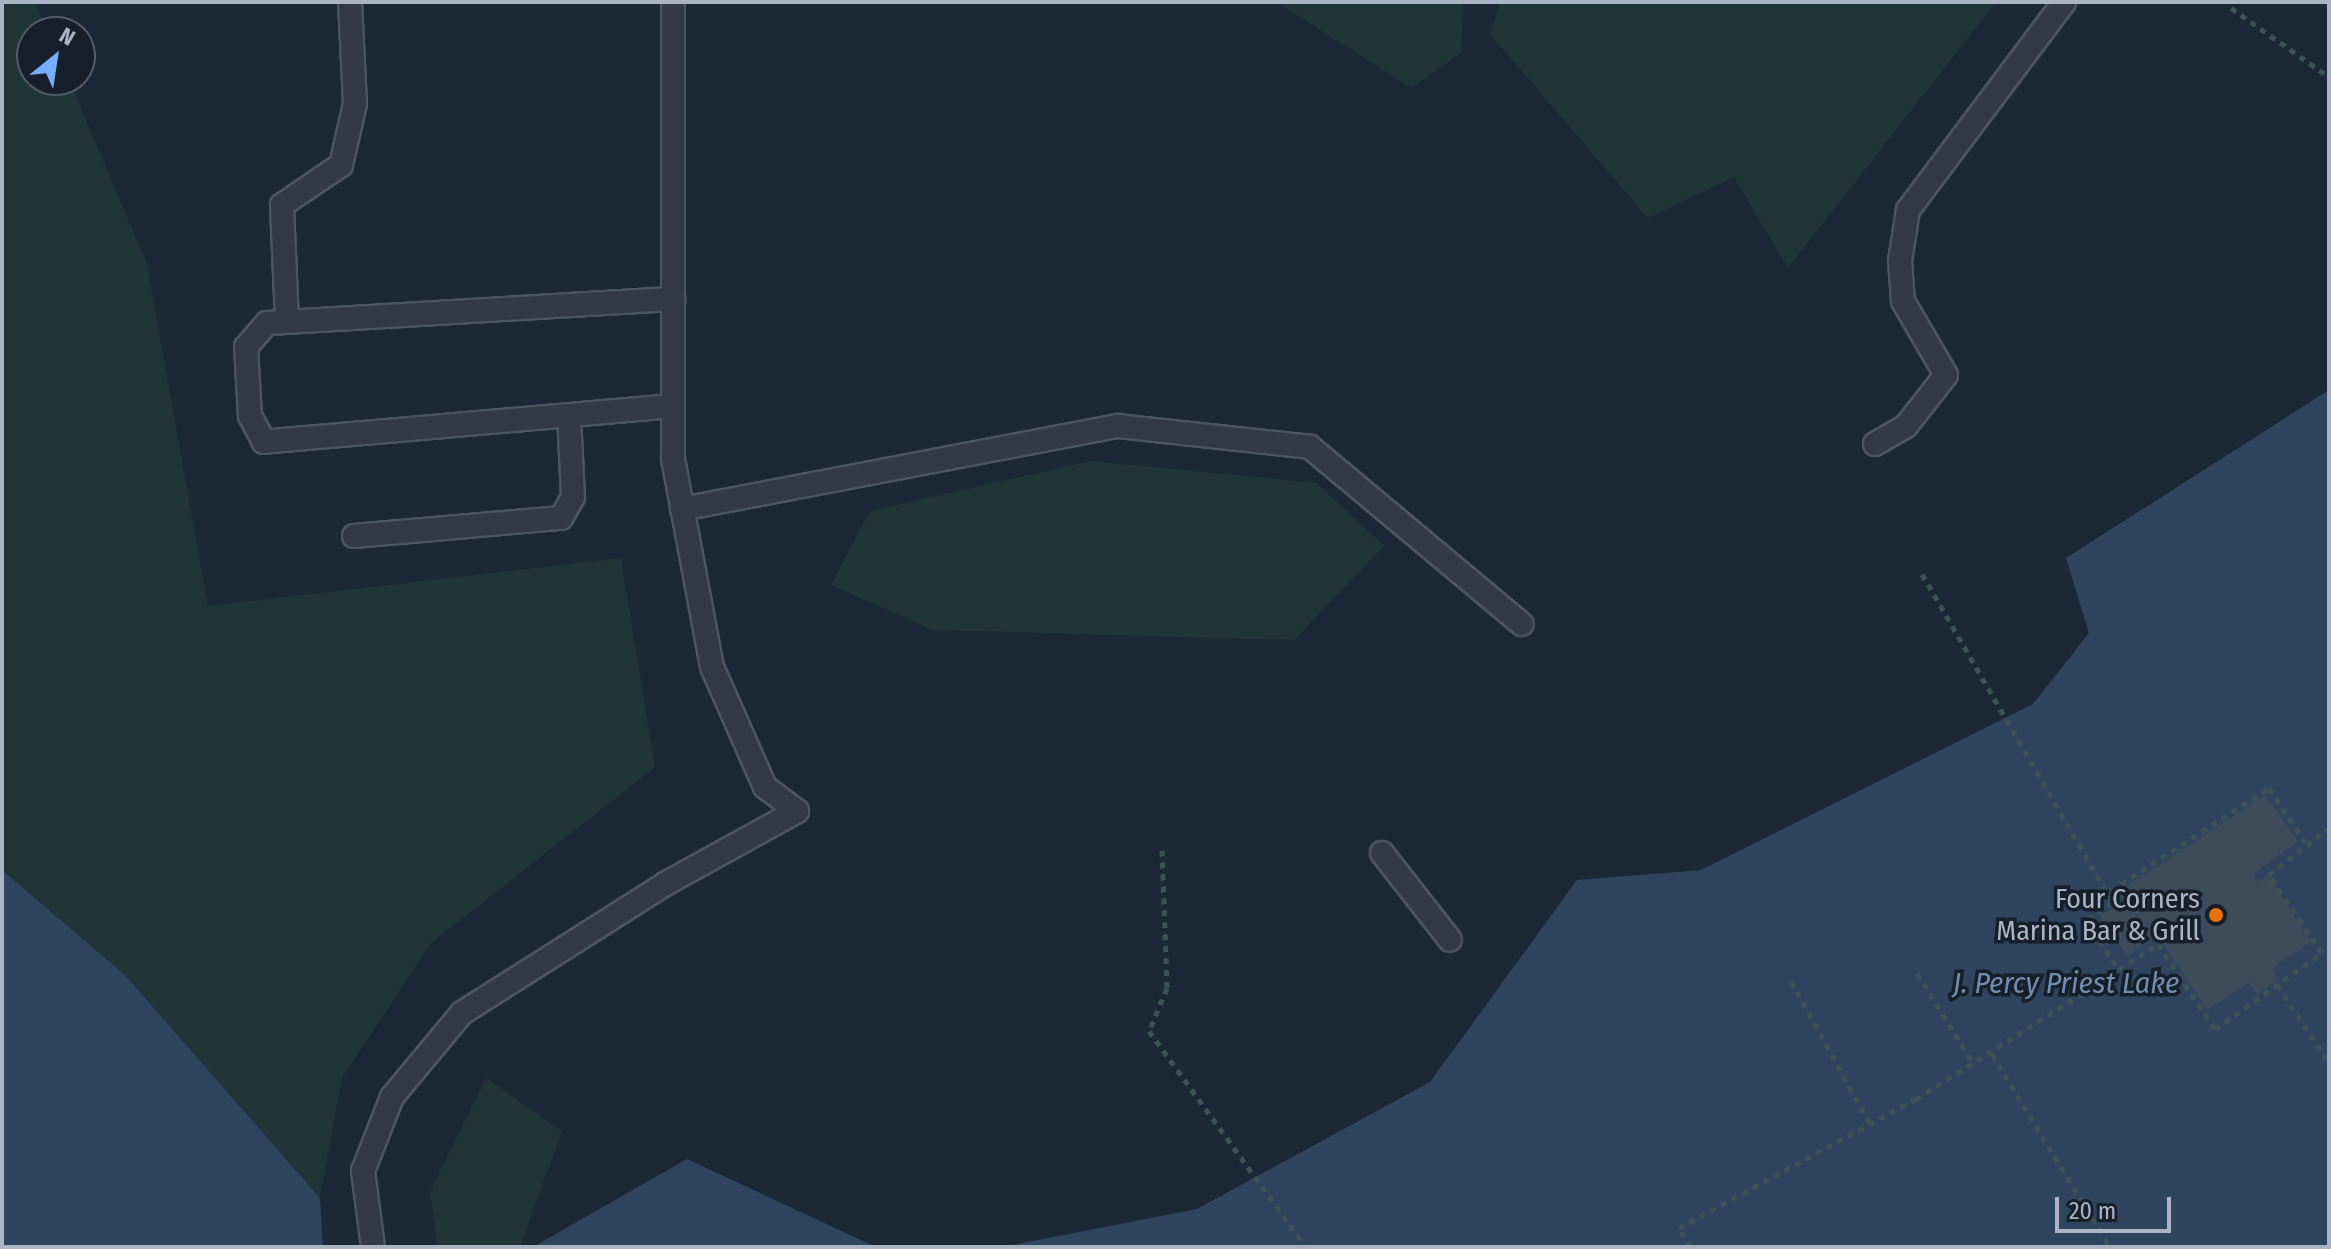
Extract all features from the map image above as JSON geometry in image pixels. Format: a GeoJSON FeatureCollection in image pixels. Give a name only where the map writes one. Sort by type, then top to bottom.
{"type":"FeatureCollection","features":[{"type":"Feature","properties":{"kind":"lane"},"geometry":{"type":"LineString","coordinates":[[287,321],[282,205],[341,165],[355,104],[350,2]]}},
{"type":"Feature","properties":{"kind":"lane"},"geometry":{"type":"LineString","coordinates":[[373,1247],[363,1171],[392,1097],[462,1013],[665,884],[797,811],[765,787],[712,667],[673,459],[673,2]]}},
{"type":"Feature","properties":{"kind":"lane"},"geometry":{"type":"LineString","coordinates":[[1875,444],[1906,426],[1946,375],[1903,301],[1900,261],[1908,210],[2064,2]]}},
{"type":"Feature","properties":{"kind":"lane"},"geometry":{"type":"LineString","coordinates":[[673,299],[267,323],[246,347],[250,416],[264,442],[673,406]]}},
{"type":"Feature","properties":{"kind":"lane"},"geometry":{"type":"LineString","coordinates":[[354,536],[561,518],[573,497],[569,415]]}},
{"type":"Feature","properties":{"kind":"lane"},"geometry":{"type":"LineString","coordinates":[[682,509],[1118,426],[1310,447],[1522,624]]}},
{"type":"Feature","properties":{"kind":"lane"},"geometry":{"type":"LineString","coordinates":[[1382,853],[1450,940]]}},
{"type":"Feature","properties":{"kind":"path"},"geometry":{"type":"LineString","coordinates":[[2231,8],[2329,77]]}},
{"type":"Feature","properties":{"kind":"path"},"geometry":{"type":"LineString","coordinates":[[1922,574],[2112,902]]}},
{"type":"Feature","properties":{"kind":"path"},"geometry":{"type":"LineString","coordinates":[[2119,970],[2086,920],[2126,893],[2121,884],[2269,788],[2307,845]]}},
{"type":"Feature","properties":{"kind":"path"},"geometry":{"type":"LineString","coordinates":[[1691,1247],[1679,1228],[1974,1065],[2158,944],[2215,1029],[2322,953],[2269,875],[2329,828]]}},
{"type":"Feature","properties":{"kind":"path"},"geometry":{"type":"LineString","coordinates":[[1162,850],[1167,988],[1149,1031],[1306,1247]]}},
{"type":"Feature","properties":{"kind":"path"},"geometry":{"type":"LineString","coordinates":[[1917,973],[1974,1065]]}},
{"type":"Feature","properties":{"kind":"path"},"geometry":{"type":"LineString","coordinates":[[1791,981],[1870,1124]]}},
{"type":"Feature","properties":{"kind":"path"},"geometry":{"type":"LineString","coordinates":[[2277,985],[2329,1062]]}},
{"type":"Feature","properties":{"kind":"path"},"geometry":{"type":"LineString","coordinates":[[1992,1054],[2110,1247]]}},
{"type":"Feature","properties":{"kind":"green space"},"geometry":{"type":"Polygon","coordinates":[[[2,2],[35,2],[41,16],[16,16],[16,96],[76,96],[147,264],[208,606],[621,558],[655,767],[431,943],[342,1078],[320,1198],[125,975],[2,870],[2,2]]]}},
{"type":"Feature","properties":{"kind":"green space"},"geometry":{"type":"Polygon","coordinates":[[[1277,2],[1463,2],[1461,53],[1411,88],[1277,2]]]}},
{"type":"Feature","properties":{"kind":"green space"},"geometry":{"type":"Polygon","coordinates":[[[1500,2],[1996,2],[1788,268],[1734,177],[1648,218],[1490,34],[1500,2]]]}},
{"type":"Feature","properties":{"kind":"green space"},"geometry":{"type":"Polygon","coordinates":[[[1091,461],[1317,483],[1384,546],[1294,640],[933,630],[831,585],[870,511],[1091,461]]]}},
{"type":"Feature","properties":{"kind":"green space"},"geometry":{"type":"Polygon","coordinates":[[[486,1078],[562,1131],[520,1247],[437,1247],[430,1192],[486,1078]]]}},
{"type":"Feature","properties":{"kind":"water","name":"J. Percy Priest Lake"},"geometry":{"type":"Polygon","coordinates":[[[2329,390],[2329,1247],[1002,1247],[1197,1209],[1430,1082],[1577,880],[1701,870],[2033,704],[2089,633],[2066,558],[2329,390]]]}},
{"type":"Feature","properties":{"kind":"water"},"geometry":{"type":"Polygon","coordinates":[[[2,870],[125,975],[320,1198],[323,1247],[2,1247],[2,870]]]}},
{"type":"Feature","properties":{"kind":"water"},"geometry":{"type":"Polygon","coordinates":[[[687,1159],[876,1247],[533,1247],[687,1159]]]}},
{"type":"Feature","properties":{"kind":"building"},"geometry":{"type":"Polygon","coordinates":[[[2265,795],[2298,841],[2253,874],[2257,882],[2268,875],[2311,942],[2272,968],[2277,981],[2257,994],[2249,983],[2207,1010],[2158,936],[2127,956],[2099,916],[2124,901],[2118,892],[2265,795]]]}},
{"type":"Feature","properties":{"kind":"place","name":"Four Corners Marina Bar & Grill"},"geometry":{"type":"Point","coordinates":[2216,915]}}]}
